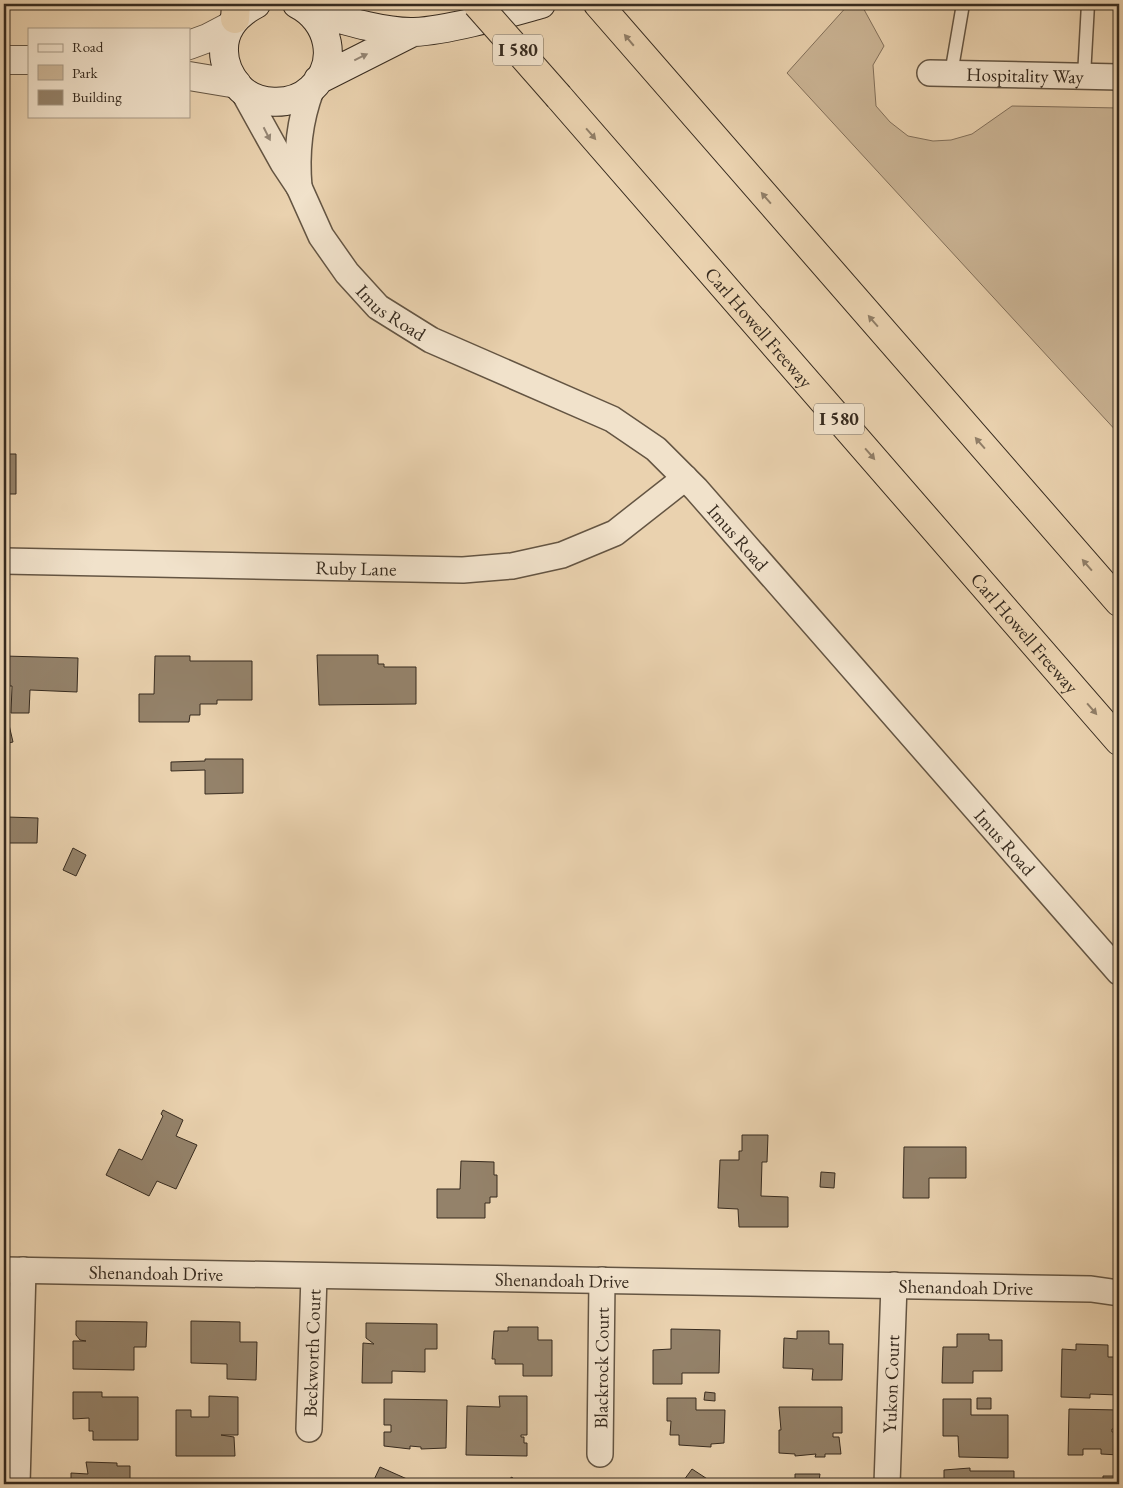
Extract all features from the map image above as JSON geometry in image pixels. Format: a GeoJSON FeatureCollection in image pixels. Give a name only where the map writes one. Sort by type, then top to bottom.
{"type":"FeatureCollection","features":[{"type":"Feature","properties":{"kind":"highway","name":"Carl Howell Freeway"},"geometry":{"type":"LineString","coordinates":[[477,4],[1119,741]]}},
{"type":"Feature","properties":{"kind":"highway"},"geometry":{"type":"LineString","coordinates":[[598,4],[1119,602]]}},
{"type":"Feature","properties":{"kind":"main road"},"geometry":{"type":"LineString","coordinates":[[190,76],[240,88],[264,101],[288,101],[413,32],[536,5]]}},
{"type":"Feature","properties":{"kind":"main road"},"geometry":{"type":"LineString","coordinates":[[303,7],[371,26],[413,32]]}},
{"type":"Feature","properties":{"kind":"main road"},"geometry":{"type":"LineString","coordinates":[[303,7],[322,24],[328,44],[328,56],[324,73],[315,85]]}},
{"type":"Feature","properties":{"kind":"main road"},"geometry":{"type":"LineString","coordinates":[[239,13],[224,44],[224,55],[230,76],[240,88]]}},
{"type":"Feature","properties":{"kind":"main road"},"geometry":{"type":"LineString","coordinates":[[190,45],[208,38],[239,13]]}},
{"type":"Feature","properties":{"kind":"main road"},"geometry":{"type":"LineString","coordinates":[[4,60],[28,60]]}},
{"type":"Feature","properties":{"kind":"street","name":"Hospitality Way"},"geometry":{"type":"LineString","coordinates":[[940,73],[1119,77]]}},
{"type":"Feature","properties":{"kind":"street","name":"Imus Road"},"geometry":{"type":"LineString","coordinates":[[299,187],[297,162],[299,129],[315,85]]}},
{"type":"Feature","properties":{"kind":"street","name":"Imus Road"},"geometry":{"type":"LineString","coordinates":[[240,88],[299,187],[320,236],[347,273],[378,307],[431,340],[612,419],[656,449],[685,478],[1119,972]]}},
{"type":"Feature","properties":{"kind":"street","name":"Ruby Lane"},"geometry":{"type":"LineString","coordinates":[[4,561],[463,570],[512,566],[562,555],[615,533],[685,478]]}},
{"type":"Feature","properties":{"kind":"street","name":"Shenandoah Drive"},"geometry":{"type":"LineString","coordinates":[[13,1270],[1091,1288],[1119,1293]]}},
{"type":"Feature","properties":{"kind":"street"},"geometry":{"type":"LineString","coordinates":[[13,1270],[17,1484]]}},
{"type":"Feature","properties":{"kind":"street","name":"Beckworth Court"},"geometry":{"type":"LineString","coordinates":[[309,1430],[314,1276]]}},
{"type":"Feature","properties":{"kind":"street","name":"Blackrock Court"},"geometry":{"type":"LineString","coordinates":[[600,1454],[602,1280]]}},
{"type":"Feature","properties":{"kind":"street","name":"Yukon Court"},"geometry":{"type":"LineString","coordinates":[[887,1484],[894,1285]]}},
{"type":"Feature","properties":{"kind":"lane"},"geometry":{"type":"LineString","coordinates":[[940,73],[963,4]]}},
{"type":"Feature","properties":{"kind":"lane"},"geometry":{"type":"LineString","coordinates":[[1084,76],[1088,4]]}},
{"type":"Feature","properties":{"kind":"green space"},"geometry":{"type":"Polygon","coordinates":[[[849,4],[861,4],[884,46],[873,65],[876,106],[890,122],[908,136],[933,141],[951,140],[972,134],[1012,106],[1119,108],[1119,434],[787,73],[849,4]]]}},
{"type":"Feature","properties":{"kind":"building"},"geometry":{"type":"Polygon","coordinates":[[[4,454],[16,454],[16,494],[4,494],[4,454]]]}},
{"type":"Feature","properties":{"kind":"building"},"geometry":{"type":"Polygon","coordinates":[[[317,655],[378,655],[378,664],[384,664],[384,667],[416,667],[416,704],[319,705],[317,655]]]}},
{"type":"Feature","properties":{"kind":"building"},"geometry":{"type":"Polygon","coordinates":[[[4,656],[78,658],[77,692],[30,690],[29,713],[11,713],[12,686],[4,686],[4,656]]]}},
{"type":"Feature","properties":{"kind":"building"},"geometry":{"type":"Polygon","coordinates":[[[155,656],[190,656],[190,661],[252,661],[252,700],[217,700],[217,704],[200,704],[200,715],[190,715],[189,722],[139,722],[139,694],[154,694],[155,656]]]}},
{"type":"Feature","properties":{"kind":"building"},"geometry":{"type":"Polygon","coordinates":[[[4,712],[6,712],[13,742],[4,744],[4,712]]]}},
{"type":"Feature","properties":{"kind":"building"},"geometry":{"type":"Polygon","coordinates":[[[205,759],[243,759],[243,793],[205,794],[205,770],[171,771],[171,762],[205,761],[205,759]]]}},
{"type":"Feature","properties":{"kind":"building"},"geometry":{"type":"Polygon","coordinates":[[[7,817],[38,818],[37,843],[7,843],[7,817]]]}},
{"type":"Feature","properties":{"kind":"building"},"geometry":{"type":"Polygon","coordinates":[[[73,848],[86,855],[76,876],[63,870],[73,848]]]}},
{"type":"Feature","properties":{"kind":"building"},"geometry":{"type":"Polygon","coordinates":[[[163,1110],[183,1120],[176,1136],[197,1145],[176,1189],[157,1181],[149,1196],[106,1175],[119,1149],[142,1160],[163,1116],[161,1114],[163,1110]]]}},
{"type":"Feature","properties":{"kind":"building"},"geometry":{"type":"Polygon","coordinates":[[[742,1135],[768,1135],[767,1162],[762,1162],[761,1196],[788,1197],[788,1227],[739,1227],[738,1209],[718,1208],[720,1160],[739,1160],[739,1151],[742,1151],[742,1135]]]}},
{"type":"Feature","properties":{"kind":"building"},"geometry":{"type":"Polygon","coordinates":[[[904,1147],[966,1147],[966,1178],[929,1178],[929,1198],[903,1198],[904,1147]]]}},
{"type":"Feature","properties":{"kind":"building"},"geometry":{"type":"Polygon","coordinates":[[[461,1161],[494,1162],[494,1175],[497,1175],[497,1197],[490,1197],[490,1203],[485,1203],[485,1218],[437,1218],[437,1189],[460,1189],[461,1161]]]}},
{"type":"Feature","properties":{"kind":"building"},"geometry":{"type":"Polygon","coordinates":[[[821,1172],[835,1173],[834,1188],[820,1187],[821,1172]]]}},
{"type":"Feature","properties":{"kind":"building"},"geometry":{"type":"Polygon","coordinates":[[[76,1321],[147,1322],[146,1347],[134,1347],[134,1370],[73,1369],[73,1341],[86,1341],[80,1340],[76,1335],[76,1321]]]}},
{"type":"Feature","properties":{"kind":"building"},"geometry":{"type":"Polygon","coordinates":[[[191,1321],[240,1322],[240,1342],[257,1342],[256,1380],[227,1379],[227,1364],[191,1363],[191,1321]]]}},
{"type":"Feature","properties":{"kind":"building"},"geometry":{"type":"Polygon","coordinates":[[[366,1323],[437,1324],[437,1349],[425,1349],[425,1372],[392,1371],[392,1383],[362,1383],[363,1343],[374,1344],[366,1338],[366,1323]]]}},
{"type":"Feature","properties":{"kind":"building"},"geometry":{"type":"Polygon","coordinates":[[[508,1327],[538,1327],[538,1340],[552,1340],[552,1376],[523,1376],[523,1364],[495,1364],[495,1359],[492,1359],[494,1331],[508,1331],[508,1327]]]}},
{"type":"Feature","properties":{"kind":"building"},"geometry":{"type":"Polygon","coordinates":[[[671,1329],[720,1330],[719,1373],[682,1373],[682,1384],[653,1384],[653,1350],[671,1349],[671,1329]]]}},
{"type":"Feature","properties":{"kind":"building"},"geometry":{"type":"Polygon","coordinates":[[[797,1331],[829,1331],[829,1344],[843,1344],[842,1380],[812,1380],[813,1369],[783,1368],[784,1338],[797,1339],[797,1331]]]}},
{"type":"Feature","properties":{"kind":"building"},"geometry":{"type":"Polygon","coordinates":[[[957,1334],[989,1334],[989,1340],[1002,1340],[1002,1371],[973,1371],[973,1383],[942,1383],[943,1347],[957,1347],[957,1334]]]}},
{"type":"Feature","properties":{"kind":"building"},"geometry":{"type":"Polygon","coordinates":[[[1076,1344],[1108,1345],[1108,1357],[1119,1357],[1119,1395],[1090,1394],[1090,1398],[1061,1397],[1062,1349],[1076,1350],[1076,1344]]]}},
{"type":"Feature","properties":{"kind":"building"},"geometry":{"type":"Polygon","coordinates":[[[73,1392],[102,1392],[102,1397],[138,1397],[138,1440],[93,1440],[93,1431],[89,1431],[89,1418],[73,1419],[73,1392]]]}},
{"type":"Feature","properties":{"kind":"building"},"geometry":{"type":"Polygon","coordinates":[[[705,1392],[715,1393],[715,1401],[704,1400],[705,1392]]]}},
{"type":"Feature","properties":{"kind":"building"},"geometry":{"type":"Polygon","coordinates":[[[209,1396],[238,1397],[238,1435],[221,1435],[234,1437],[235,1456],[176,1456],[176,1410],[191,1410],[191,1417],[209,1417],[209,1396]]]}},
{"type":"Feature","properties":{"kind":"building"},"geometry":{"type":"Polygon","coordinates":[[[499,1396],[527,1396],[527,1435],[521,1435],[521,1437],[524,1437],[524,1443],[527,1443],[527,1456],[466,1455],[467,1406],[500,1407],[499,1396]]]}},
{"type":"Feature","properties":{"kind":"building"},"geometry":{"type":"Polygon","coordinates":[[[667,1398],[696,1398],[696,1410],[725,1410],[724,1443],[711,1444],[711,1447],[679,1445],[679,1435],[670,1435],[671,1421],[667,1421],[667,1398]]]}},
{"type":"Feature","properties":{"kind":"building"},"geometry":{"type":"Polygon","coordinates":[[[977,1398],[991,1398],[991,1409],[977,1409],[977,1398]]]}},
{"type":"Feature","properties":{"kind":"building"},"geometry":{"type":"Polygon","coordinates":[[[384,1399],[447,1400],[446,1448],[421,1449],[421,1447],[410,1446],[410,1449],[384,1446],[384,1432],[391,1432],[391,1425],[384,1425],[384,1399]]]}},
{"type":"Feature","properties":{"kind":"building"},"geometry":{"type":"Polygon","coordinates":[[[943,1399],[971,1399],[971,1415],[1008,1415],[1008,1458],[959,1457],[958,1436],[943,1436],[943,1399]]]}},
{"type":"Feature","properties":{"kind":"building"},"geometry":{"type":"Polygon","coordinates":[[[779,1407],[842,1407],[842,1433],[833,1433],[833,1437],[839,1437],[841,1454],[825,1454],[825,1457],[815,1457],[816,1454],[795,1456],[795,1454],[779,1453],[779,1430],[781,1430],[779,1407]]]}},
{"type":"Feature","properties":{"kind":"building"},"geometry":{"type":"Polygon","coordinates":[[[1069,1409],[1119,1410],[1119,1429],[1112,1429],[1112,1432],[1119,1432],[1119,1455],[1101,1454],[1101,1449],[1083,1449],[1083,1455],[1068,1455],[1069,1409]]]}},
{"type":"Feature","properties":{"kind":"building"},"geometry":{"type":"Polygon","coordinates":[[[86,1462],[117,1463],[117,1466],[130,1466],[130,1483],[71,1484],[71,1473],[88,1474],[86,1462]]]}},
{"type":"Feature","properties":{"kind":"building"},"geometry":{"type":"Polygon","coordinates":[[[380,1467],[407,1479],[404,1484],[372,1484],[380,1467]]]}},
{"type":"Feature","properties":{"kind":"building"},"geometry":{"type":"Polygon","coordinates":[[[970,1468],[970,1471],[1014,1471],[1014,1484],[944,1484],[944,1470],[970,1468]]]}},
{"type":"Feature","properties":{"kind":"building"},"geometry":{"type":"Polygon","coordinates":[[[692,1469],[715,1484],[681,1484],[692,1469]]]}},
{"type":"Feature","properties":{"kind":"building"},"geometry":{"type":"Polygon","coordinates":[[[795,1474],[820,1474],[819,1481],[826,1482],[826,1484],[781,1484],[781,1480],[795,1481],[795,1474]]]}},
{"type":"Feature","properties":{"kind":"building"},"geometry":{"type":"Polygon","coordinates":[[[1103,1476],[1119,1476],[1119,1484],[1103,1484],[1103,1476]]]}},
{"type":"Feature","properties":{"kind":"building"},"geometry":{"type":"Polygon","coordinates":[[[512,1477],[516,1484],[500,1484],[506,1481],[512,1477]]]}}]}
